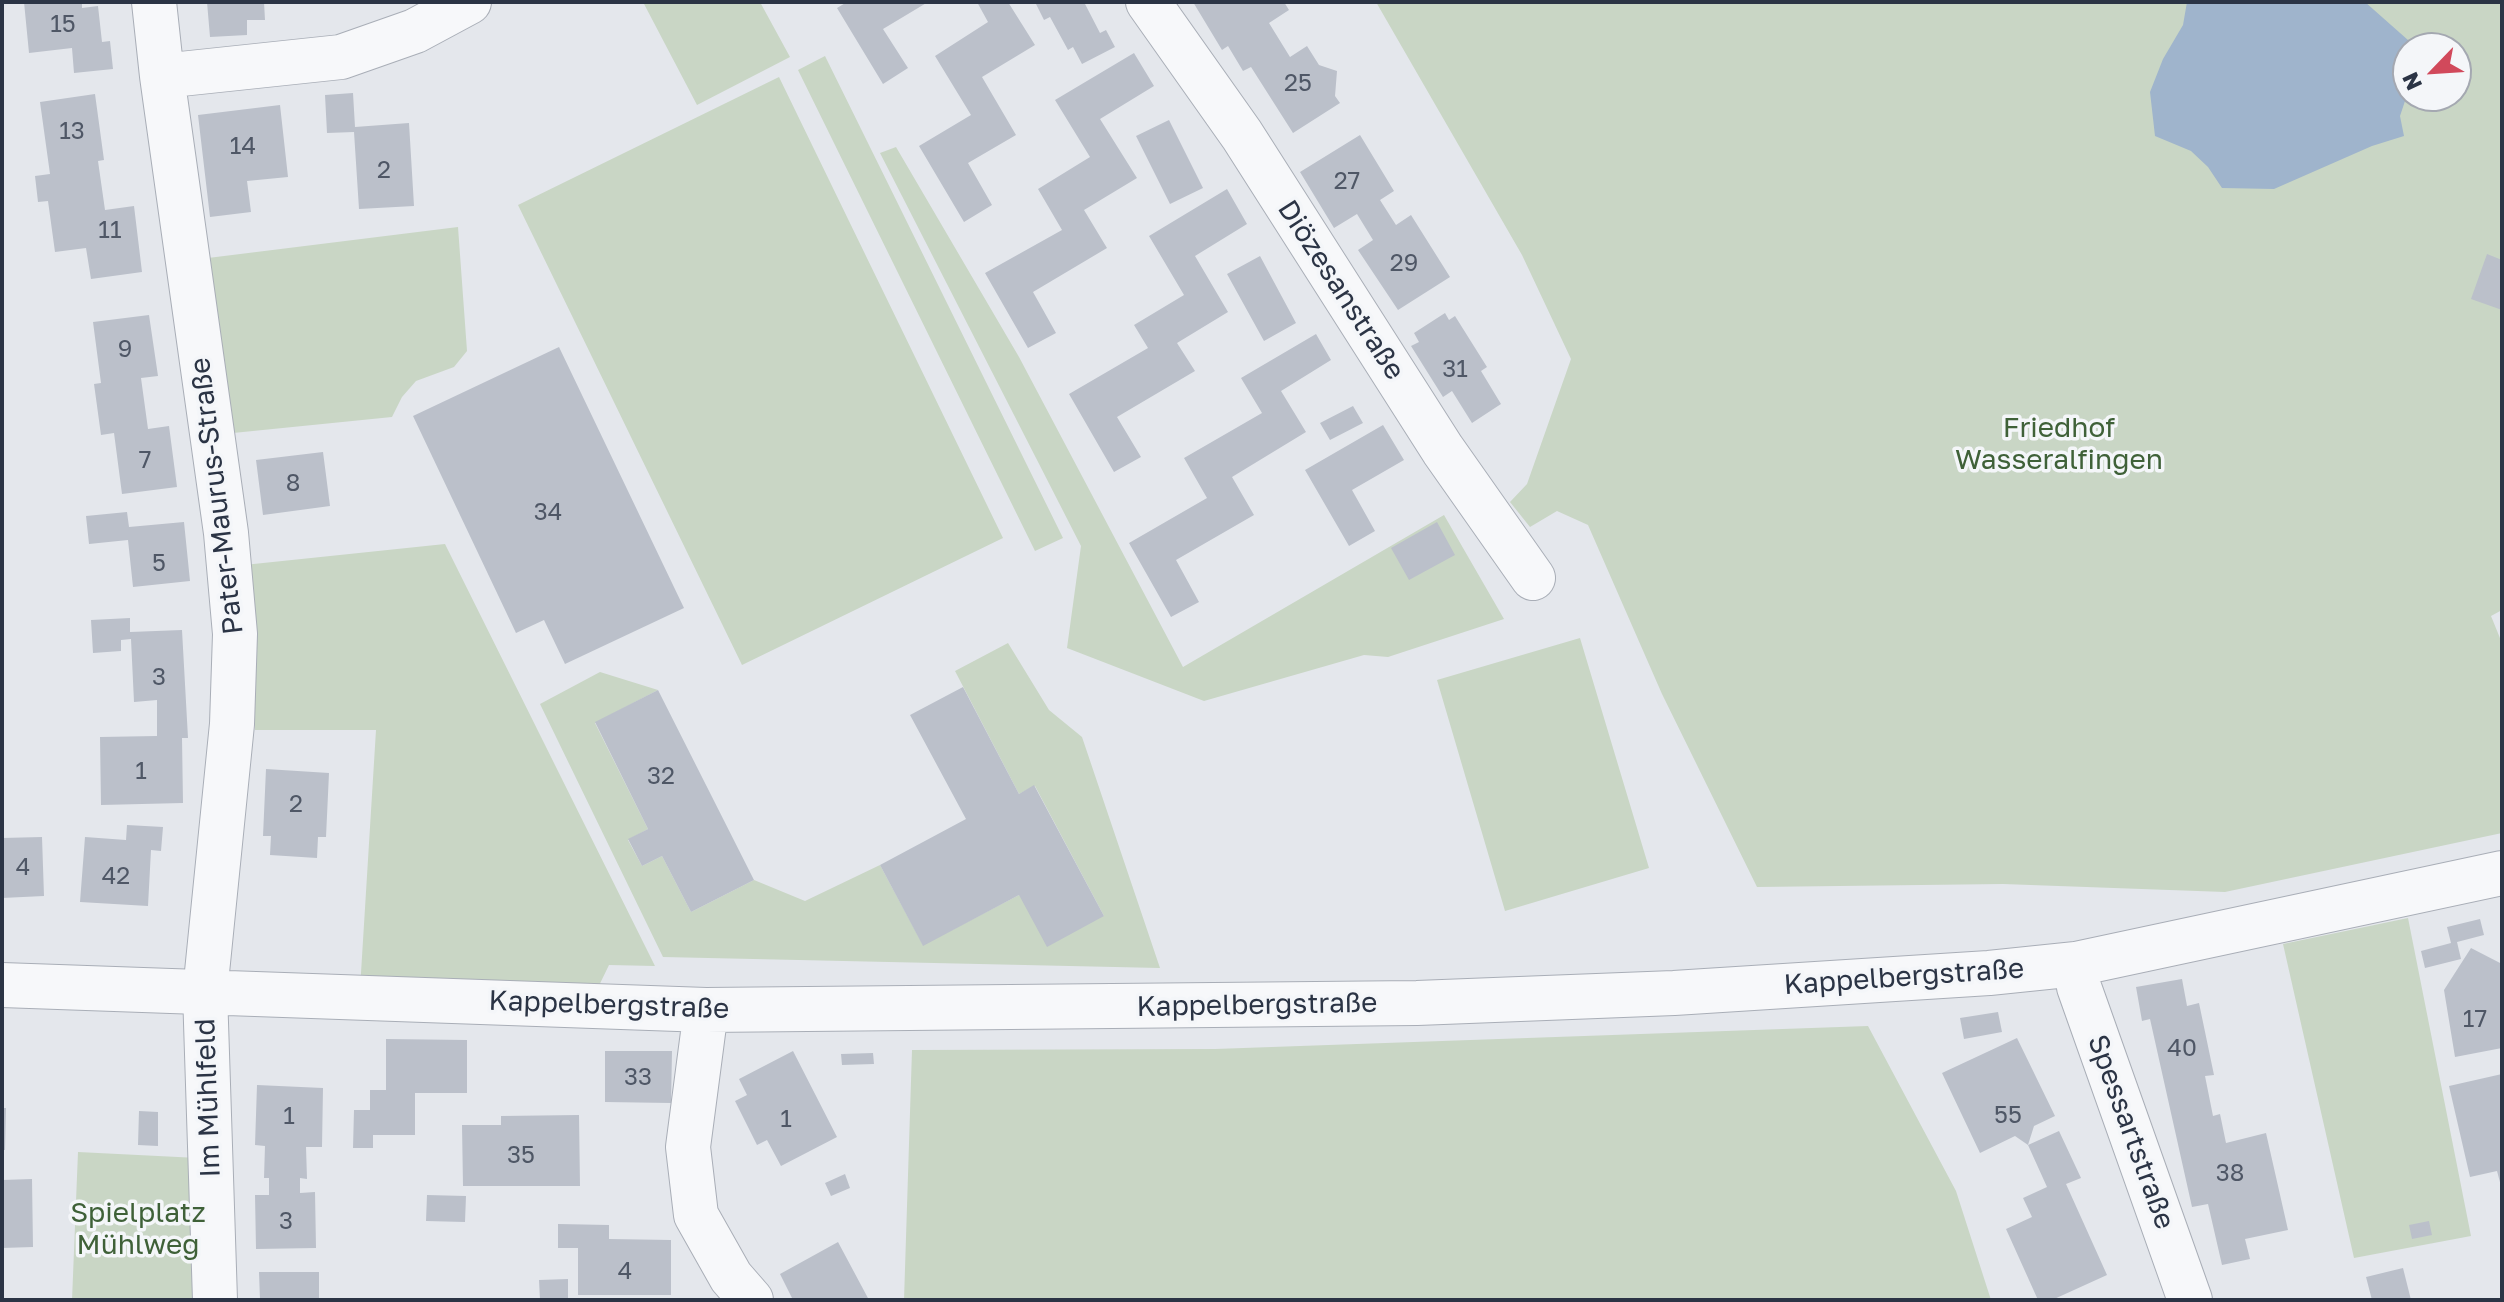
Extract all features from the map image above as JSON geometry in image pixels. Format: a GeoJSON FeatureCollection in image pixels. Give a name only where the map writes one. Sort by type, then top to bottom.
{"type":"FeatureCollection","features":[{"type":"Feature","properties":{"kind":"street","name":"Pater-Maurus-Straße"},"geometry":{"type":"LineString","coordinates":[[154,2],[226,533],[235,634],[232,724],[205,992]]}},
{"type":"Feature","properties":{"kind":"street"},"geometry":{"type":"LineString","coordinates":[[162,76],[341,57],[415,31],[469,2]]}},
{"type":"Feature","properties":{"kind":"street","name":"Diözesanstraße"},"geometry":{"type":"LineString","coordinates":[[1148,2],[1242,135],[1443,450],[1533,578]]}},
{"type":"Feature","properties":{"kind":"street","name":"Kappelbergstraße"},"geometry":{"type":"LineString","coordinates":[[2,985],[706,1010],[1417,1003],[1674,993],[1989,973],[2076,964],[2502,873]]}},
{"type":"Feature","properties":{"kind":"street","name":"Spessartstraße"},"geometry":{"type":"LineString","coordinates":[[2076,964],[2079,987],[2190,1300]]}},
{"type":"Feature","properties":{"kind":"street","name":"Im Mühlfeld"},"geometry":{"type":"LineString","coordinates":[[205,992],[215,1300]]}},
{"type":"Feature","properties":{"kind":"street"},"geometry":{"type":"LineString","coordinates":[[706,1010],[688,1147],[696,1215],[731,1277],[751,1300]]}},
{"type":"Feature","properties":{"kind":"green space"},"geometry":{"type":"Polygon","coordinates":[[[643,2],[760,2],[790,57],[697,105],[643,2]]]}},
{"type":"Feature","properties":{"kind":"green space","name":"Friedhof Wasseralfingen"},"geometry":{"type":"Polygon","coordinates":[[[1376,2],[2502,2],[2502,610],[2491,616],[2502,643],[2502,833],[2225,892],[2003,884],[1757,887],[1662,694],[1588,525],[1557,511],[1530,527],[1510,502],[1527,484],[1571,359],[1522,255],[1376,2]]]}},
{"type":"Feature","properties":{"kind":"green space"},"geometry":{"type":"Polygon","coordinates":[[[825,56],[1063,538],[1035,551],[798,70],[825,56]]]}},
{"type":"Feature","properties":{"kind":"green space"},"geometry":{"type":"Polygon","coordinates":[[[779,77],[1003,538],[742,665],[518,205],[779,77]]]}},
{"type":"Feature","properties":{"kind":"green space"},"geometry":{"type":"Polygon","coordinates":[[[896,147],[1019,357],[1183,667],[1444,515],[1504,619],[1388,657],[1364,655],[1204,701],[1067,648],[1081,546],[880,153],[896,147]]]}},
{"type":"Feature","properties":{"kind":"green space"},"geometry":{"type":"Polygon","coordinates":[[[458,227],[467,351],[454,367],[416,381],[402,397],[392,417],[233,433],[208,258],[458,227]]]}},
{"type":"Feature","properties":{"kind":"green space"},"geometry":{"type":"Polygon","coordinates":[[[445,544],[655,966],[609,965],[592,1000],[360,989],[376,730],[255,730],[244,565],[445,544]]]}},
{"type":"Feature","properties":{"kind":"green space"},"geometry":{"type":"Polygon","coordinates":[[[1580,638],[1649,868],[1505,911],[1437,680],[1580,638]]]}},
{"type":"Feature","properties":{"kind":"green space"},"geometry":{"type":"Polygon","coordinates":[[[1008,643],[1049,710],[1082,737],[1160,968],[663,957],[540,704],[600,672],[658,690],[595,723],[648,829],[628,840],[642,866],[662,856],[691,912],[754,880],[805,901],[880,865],[923,945],[1019,895],[1104,916],[1035,786],[1019,794],[955,671],[1008,643]]]}},
{"type":"Feature","properties":{"kind":"green space"},"geometry":{"type":"Polygon","coordinates":[[[2408,918],[2471,1236],[2354,1258],[2283,944],[2408,918]]]}},
{"type":"Feature","properties":{"kind":"green space"},"geometry":{"type":"Polygon","coordinates":[[[1868,1026],[1956,1191],[1991,1300],[904,1300],[912,1050],[1215,1049],[1868,1026]]]}},
{"type":"Feature","properties":{"kind":"green space","name":"Spielplatz Mühlweg"},"geometry":{"type":"Polygon","coordinates":[[[78,1152],[198,1158],[203,1300],[72,1300],[78,1152]]]}},
{"type":"Feature","properties":{"kind":"water"},"geometry":{"type":"Polygon","coordinates":[[[2187,2],[2365,2],[2399,32],[2392,32],[2392,112],[2401,112],[2404,136],[2372,146],[2274,189],[2222,188],[2208,167],[2191,151],[2155,136],[2150,92],[2163,59],[2183,25],[2187,2]]]}},
{"type":"Feature","properties":{"kind":"building"},"geometry":{"type":"Polygon","coordinates":[[[24,2],[82,2],[82,8],[98,6],[102,42],[110,41],[113,69],[74,73],[72,48],[29,53],[24,2]]]}},
{"type":"Feature","properties":{"kind":"building"},"geometry":{"type":"Polygon","coordinates":[[[207,2],[264,2],[265,20],[247,20],[247,35],[210,37],[207,2]]]}},
{"type":"Feature","properties":{"kind":"building"},"geometry":{"type":"Polygon","coordinates":[[[847,2],[928,2],[883,29],[908,68],[883,84],[837,8],[847,2]]]}},
{"type":"Feature","properties":{"kind":"building"},"geometry":{"type":"Polygon","coordinates":[[[977,2],[1008,2],[1035,45],[982,77],[1016,135],[968,163],[992,205],[964,222],[919,146],[971,115],[935,56],[988,22],[977,2]]]}},
{"type":"Feature","properties":{"kind":"building"},"geometry":{"type":"Polygon","coordinates":[[[1035,2],[1084,2],[1100,33],[1106,30],[1115,47],[1082,64],[1073,47],[1068,50],[1050,17],[1044,20],[1035,2]]]}},
{"type":"Feature","properties":{"kind":"building"},"geometry":{"type":"Polygon","coordinates":[[[1193,2],[1284,2],[1289,10],[1269,23],[1290,57],[1307,46],[1319,65],[1337,71],[1335,96],[1340,103],[1293,133],[1251,67],[1243,71],[1228,46],[1222,50],[1193,2]]]}},
{"type":"Feature","properties":{"kind":"building"},"geometry":{"type":"Polygon","coordinates":[[[1134,53],[1154,86],[1100,119],[1137,178],[1084,210],[1107,248],[1033,292],[1056,333],[1028,348],[985,273],[1062,230],[1038,189],[1090,157],[1055,100],[1134,53]]]}},
{"type":"Feature","properties":{"kind":"building"},"geometry":{"type":"Polygon","coordinates":[[[353,93],[355,127],[409,123],[414,206],[359,209],[354,132],[327,133],[325,95],[353,93]]]}},
{"type":"Feature","properties":{"kind":"building"},"geometry":{"type":"Polygon","coordinates":[[[95,94],[104,160],[98,161],[105,210],[134,206],[142,272],[91,279],[86,248],[55,252],[48,201],[38,202],[35,176],[50,174],[40,102],[95,94]]]}},
{"type":"Feature","properties":{"kind":"building"},"geometry":{"type":"Polygon","coordinates":[[[280,105],[288,177],[247,181],[251,212],[210,217],[198,115],[280,105]]]}},
{"type":"Feature","properties":{"kind":"building"},"geometry":{"type":"Polygon","coordinates":[[[1169,120],[1203,188],[1170,204],[1136,136],[1169,120]]]}},
{"type":"Feature","properties":{"kind":"building"},"geometry":{"type":"Polygon","coordinates":[[[1360,135],[1394,191],[1380,200],[1396,225],[1411,215],[1450,277],[1398,310],[1358,250],[1373,240],[1357,214],[1334,228],[1300,172],[1360,135]]]}},
{"type":"Feature","properties":{"kind":"building"},"geometry":{"type":"Polygon","coordinates":[[[1227,189],[1247,224],[1195,256],[1228,312],[1177,343],[1195,371],[1117,417],[1141,457],[1114,472],[1069,394],[1148,348],[1134,325],[1184,295],[1149,236],[1227,189]]]}},
{"type":"Feature","properties":{"kind":"building"},"geometry":{"type":"Polygon","coordinates":[[[2487,254],[2502,260],[2502,310],[2471,299],[2487,254]]]}},
{"type":"Feature","properties":{"kind":"building"},"geometry":{"type":"Polygon","coordinates":[[[1260,256],[1296,323],[1264,341],[1227,274],[1260,256]]]}},
{"type":"Feature","properties":{"kind":"building"},"geometry":{"type":"Polygon","coordinates":[[[1445,313],[1449,320],[1455,316],[1487,367],[1481,371],[1501,404],[1472,423],[1452,391],[1443,397],[1411,346],[1419,342],[1414,333],[1445,313]]]}},
{"type":"Feature","properties":{"kind":"building"},"geometry":{"type":"Polygon","coordinates":[[[149,315],[158,376],[141,378],[148,429],[169,426],[177,487],[122,494],[114,433],[101,435],[94,384],[101,383],[93,322],[149,315]]]}},
{"type":"Feature","properties":{"kind":"building"},"geometry":{"type":"Polygon","coordinates":[[[1316,334],[1331,360],[1281,391],[1306,432],[1232,477],[1254,515],[1176,560],[1199,602],[1171,617],[1129,543],[1207,498],[1184,458],[1262,413],[1241,378],[1316,334]]]}},
{"type":"Feature","properties":{"kind":"building"},"geometry":{"type":"Polygon","coordinates":[[[559,347],[684,608],[565,664],[544,620],[516,633],[413,416],[559,347]]]}},
{"type":"Feature","properties":{"kind":"building"},"geometry":{"type":"Polygon","coordinates":[[[1353,406],[1363,423],[1330,440],[1320,423],[1353,406]]]}},
{"type":"Feature","properties":{"kind":"building"},"geometry":{"type":"Polygon","coordinates":[[[1383,425],[1404,460],[1352,490],[1375,531],[1349,546],[1305,470],[1383,425]]]}},
{"type":"Feature","properties":{"kind":"building"},"geometry":{"type":"Polygon","coordinates":[[[323,452],[330,506],[263,515],[256,460],[323,452]]]}},
{"type":"Feature","properties":{"kind":"building"},"geometry":{"type":"Polygon","coordinates":[[[127,512],[129,527],[184,522],[190,581],[133,587],[128,540],[89,544],[86,516],[127,512]]]}},
{"type":"Feature","properties":{"kind":"building"},"geometry":{"type":"Polygon","coordinates":[[[1437,522],[1455,555],[1409,580],[1391,548],[1437,522]]]}},
{"type":"Feature","properties":{"kind":"building"},"geometry":{"type":"Polygon","coordinates":[[[130,618],[130,632],[182,630],[188,738],[182,738],[183,803],[101,805],[100,737],[157,736],[157,700],[134,702],[131,639],[121,640],[121,651],[93,653],[91,620],[130,618]]]}},
{"type":"Feature","properties":{"kind":"building"},"geometry":{"type":"Polygon","coordinates":[[[963,687],[1019,794],[1034,785],[1104,916],[1047,947],[1019,895],[923,946],[880,865],[966,819],[910,715],[963,687]]]}},
{"type":"Feature","properties":{"kind":"building"},"geometry":{"type":"Polygon","coordinates":[[[658,690],[754,880],[691,912],[662,856],[642,866],[628,839],[648,829],[595,722],[658,690]]]}},
{"type":"Feature","properties":{"kind":"building"},"geometry":{"type":"Polygon","coordinates":[[[266,769],[329,773],[326,837],[318,837],[317,858],[270,855],[271,836],[263,836],[266,769]]]}},
{"type":"Feature","properties":{"kind":"building"},"geometry":{"type":"Polygon","coordinates":[[[127,825],[163,827],[161,851],[151,850],[148,906],[80,902],[85,837],[126,840],[127,825]]]}},
{"type":"Feature","properties":{"kind":"building"},"geometry":{"type":"Polygon","coordinates":[[[42,837],[44,896],[2,898],[2,838],[42,837]]]}},
{"type":"Feature","properties":{"kind":"building"},"geometry":{"type":"Polygon","coordinates":[[[2480,919],[2484,935],[2457,942],[2461,959],[2425,968],[2421,951],[2451,943],[2447,927],[2480,919]]]}},
{"type":"Feature","properties":{"kind":"building"},"geometry":{"type":"Polygon","coordinates":[[[2471,948],[2502,964],[2502,1048],[2455,1057],[2444,990],[2471,948]]]}},
{"type":"Feature","properties":{"kind":"building"},"geometry":{"type":"Polygon","coordinates":[[[2182,979],[2187,1006],[2199,1003],[2214,1075],[2205,1076],[2213,1116],[2220,1114],[2226,1143],[2266,1133],[2288,1230],[2245,1239],[2250,1259],[2222,1265],[2208,1204],[2192,1207],[2150,1019],[2142,1021],[2136,987],[2182,979]]]}},
{"type":"Feature","properties":{"kind":"building"},"geometry":{"type":"Polygon","coordinates":[[[1998,1012],[2002,1032],[1964,1039],[1960,1018],[1998,1012]]]}},
{"type":"Feature","properties":{"kind":"building"},"geometry":{"type":"Polygon","coordinates":[[[2017,1038],[2055,1116],[2034,1126],[2028,1145],[2015,1136],[1980,1153],[1942,1073],[2017,1038]]]}},
{"type":"Feature","properties":{"kind":"building"},"geometry":{"type":"Polygon","coordinates":[[[386,1039],[467,1040],[467,1093],[415,1093],[415,1135],[373,1135],[373,1148],[353,1148],[354,1110],[370,1110],[370,1090],[386,1090],[386,1039]]]}},
{"type":"Feature","properties":{"kind":"building"},"geometry":{"type":"Polygon","coordinates":[[[605,1051],[672,1051],[671,1103],[605,1102],[605,1051]]]}},
{"type":"Feature","properties":{"kind":"building"},"geometry":{"type":"Polygon","coordinates":[[[793,1051],[837,1137],[781,1166],[767,1140],[757,1145],[735,1101],[747,1095],[739,1079],[793,1051]]]}},
{"type":"Feature","properties":{"kind":"building"},"geometry":{"type":"Polygon","coordinates":[[[873,1053],[874,1064],[842,1065],[841,1054],[873,1053]]]}},
{"type":"Feature","properties":{"kind":"building"},"geometry":{"type":"Polygon","coordinates":[[[2502,1074],[2501,1186],[2497,1171],[2470,1177],[2449,1086],[2502,1074]]]}},
{"type":"Feature","properties":{"kind":"building"},"geometry":{"type":"Polygon","coordinates":[[[257,1085],[323,1088],[322,1147],[306,1147],[307,1179],[300,1178],[300,1193],[315,1192],[316,1248],[256,1249],[255,1195],[269,1195],[269,1178],[264,1178],[265,1146],[255,1145],[257,1085]]]}},
{"type":"Feature","properties":{"kind":"building"},"geometry":{"type":"Polygon","coordinates":[[[2,1108],[6,1108],[5,1150],[2,1150],[2,1108]]]}},
{"type":"Feature","properties":{"kind":"building"},"geometry":{"type":"Polygon","coordinates":[[[139,1111],[158,1112],[158,1146],[138,1145],[139,1111]]]}},
{"type":"Feature","properties":{"kind":"building"},"geometry":{"type":"Polygon","coordinates":[[[579,1115],[580,1186],[463,1186],[462,1125],[501,1125],[501,1116],[579,1115]]]}},
{"type":"Feature","properties":{"kind":"building"},"geometry":{"type":"Polygon","coordinates":[[[2059,1131],[2081,1178],[2066,1184],[2107,1275],[2052,1300],[2038,1300],[2006,1229],[2032,1217],[2023,1198],[2047,1187],[2028,1145],[2059,1131]]]}},
{"type":"Feature","properties":{"kind":"building"},"geometry":{"type":"Polygon","coordinates":[[[845,1174],[850,1188],[831,1196],[825,1183],[845,1174]]]}},
{"type":"Feature","properties":{"kind":"building"},"geometry":{"type":"Polygon","coordinates":[[[32,1179],[33,1247],[2,1248],[2,1180],[32,1179]]]}},
{"type":"Feature","properties":{"kind":"building"},"geometry":{"type":"Polygon","coordinates":[[[427,1195],[466,1196],[465,1222],[426,1221],[427,1195]]]}},
{"type":"Feature","properties":{"kind":"building"},"geometry":{"type":"Polygon","coordinates":[[[2429,1221],[2432,1235],[2412,1239],[2409,1225],[2429,1221]]]}},
{"type":"Feature","properties":{"kind":"building"},"geometry":{"type":"Polygon","coordinates":[[[558,1224],[609,1225],[609,1239],[671,1240],[671,1295],[578,1295],[578,1248],[558,1248],[558,1224]]]}},
{"type":"Feature","properties":{"kind":"building"},"geometry":{"type":"Polygon","coordinates":[[[838,1242],[869,1300],[793,1300],[780,1274],[838,1242]]]}},
{"type":"Feature","properties":{"kind":"building"},"geometry":{"type":"Polygon","coordinates":[[[2403,1268],[2411,1300],[2372,1300],[2366,1277],[2403,1268]]]}},
{"type":"Feature","properties":{"kind":"building"},"geometry":{"type":"Polygon","coordinates":[[[259,1272],[319,1272],[319,1300],[260,1300],[259,1272]]]}},
{"type":"Feature","properties":{"kind":"building"},"geometry":{"type":"Polygon","coordinates":[[[568,1279],[568,1300],[540,1300],[539,1280],[568,1279]]]}}]}
